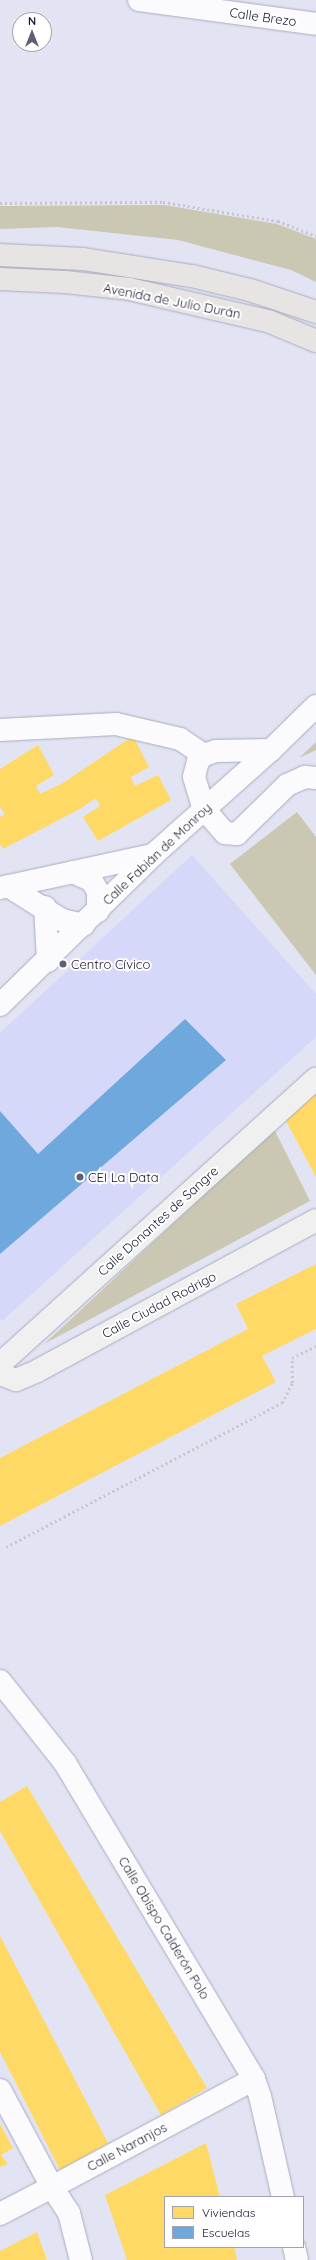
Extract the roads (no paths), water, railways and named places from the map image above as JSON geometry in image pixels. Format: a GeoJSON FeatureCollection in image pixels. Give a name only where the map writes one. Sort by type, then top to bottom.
{"type":"FeatureCollection","features":[{"type":"Feature","properties":{"kind":"main road","name":"Avenida de Julio Durán"},"geometry":{"type":"LineString","coordinates":[[0,255],[83,259],[184,275],[250,290],[316,312]]}},
{"type":"Feature","properties":{"kind":"main road","name":"Avenida de Julio Durán"},"geometry":{"type":"LineString","coordinates":[[0,279],[65,282],[129,289],[268,321],[316,341]]}},
{"type":"Feature","properties":{"kind":"main road","name":"Calle Donantes de Sangre"},"geometry":{"type":"LineString","coordinates":[[0,1364],[316,1078]]}},
{"type":"Feature","properties":{"kind":"main road","name":"Calle Ciudad Rodrigo"},"geometry":{"type":"LineString","coordinates":[[0,1374],[16,1380],[37,1371],[316,1220]]}},
{"type":"Feature","properties":{"kind":"street","name":"Calle Brezo"},"geometry":{"type":"LineString","coordinates":[[139,0],[167,2],[316,24]]}},
{"type":"Feature","properties":{"kind":"street","name":"Calle Fabián de Monroy"},"geometry":{"type":"LineString","coordinates":[[0,1005],[48,961],[153,855],[271,750],[316,706]]}},
{"type":"Feature","properties":{"kind":"street"},"geometry":{"type":"LineString","coordinates":[[0,730],[116,724],[180,739],[204,755]]}},
{"type":"Feature","properties":{"kind":"street"},"geometry":{"type":"LineString","coordinates":[[271,750],[216,751],[204,755],[194,769],[204,809],[225,834],[237,834],[287,785],[305,777],[316,778]]}},
{"type":"Feature","properties":{"kind":"street"},"geometry":{"type":"LineString","coordinates":[[4,887],[153,855]]}},
{"type":"Feature","properties":{"kind":"street"},"geometry":{"type":"LineString","coordinates":[[4,887],[45,907],[62,920],[90,918],[98,892],[92,881],[73,872]]}},
{"type":"Feature","properties":{"kind":"street"},"geometry":{"type":"LineString","coordinates":[[45,907],[48,961]]}},
{"type":"Feature","properties":{"kind":"street","name":"Calle Obispo Calderón Polo"},"geometry":{"type":"LineString","coordinates":[[0,1681],[65,1763],[254,2079],[260,2096],[283,2196]]}},
{"type":"Feature","properties":{"kind":"street","name":"Calle Naranjos"},"geometry":{"type":"LineString","coordinates":[[0,2214],[254,2079]]}},
{"type":"Feature","properties":{"kind":"street"},"geometry":{"type":"LineString","coordinates":[[0,2090],[52,2187],[69,2213],[81,2260]]}},
{"type":"Feature","properties":{"kind":"street"},"geometry":{"type":"LineString","coordinates":[[294,2248],[297,2260]]}},
{"type":"Feature","properties":{"kind":"place","name":"Centro Cívico"},"geometry":{"type":"Point","coordinates":[63,964]}},
{"type":"Feature","properties":{"kind":"place","name":"CEI La Data"},"geometry":{"type":"Point","coordinates":[80,1177]}}]}
